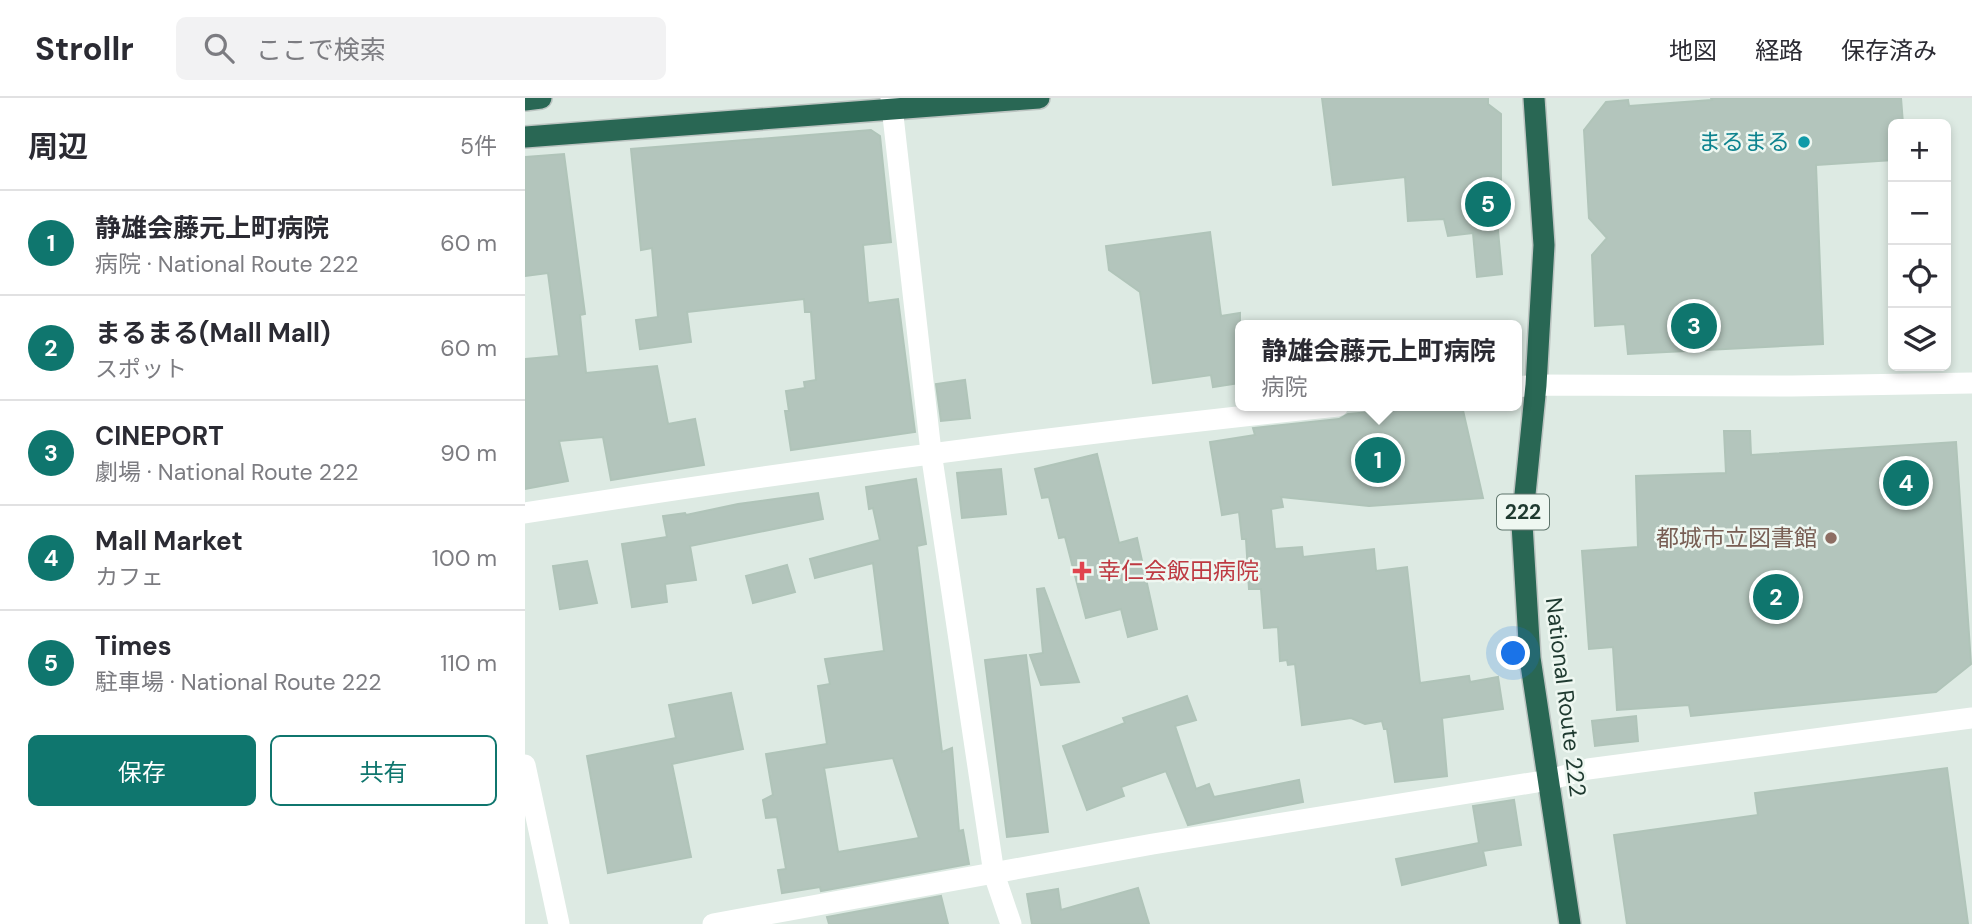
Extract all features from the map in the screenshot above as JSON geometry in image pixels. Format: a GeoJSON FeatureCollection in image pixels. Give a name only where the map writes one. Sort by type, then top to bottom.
{"type":"FeatureCollection","features":[{"type":"Feature","properties":{"kind":"highway"},"geometry":{"type":"LineString","coordinates":[[525,100],[541,98]]}},
{"type":"Feature","properties":{"kind":"highway"},"geometry":{"type":"LineString","coordinates":[[525,137],[891,104],[1039,98]]}},
{"type":"Feature","properties":{"kind":"highway","name":"National Route 222"},"geometry":{"type":"LineString","coordinates":[[1534,98],[1544,245],[1526,386],[1522,524],[1531,658],[1570,924]]}},
{"type":"Feature","properties":{"kind":"street"},"geometry":{"type":"LineString","coordinates":[[891,104],[931,452],[994,874],[1011,924]]}},
{"type":"Feature","properties":{"kind":"street"},"geometry":{"type":"LineString","coordinates":[[1526,386],[1972,383]]}},
{"type":"Feature","properties":{"kind":"street"},"geometry":{"type":"LineString","coordinates":[[525,513],[931,452],[1294,411]]}},
{"type":"Feature","properties":{"kind":"street"},"geometry":{"type":"LineString","coordinates":[[713,924],[1153,844],[1549,780],[1588,769],[1972,718]]}},
{"type":"Feature","properties":{"kind":"street"},"geometry":{"type":"LineString","coordinates":[[525,765],[559,924]]}},
{"type":"Feature","properties":{"kind":"building"},"geometry":{"type":"Polygon","coordinates":[[[1322,98],[1488,98],[1488,104],[1501,114],[1501,186],[1494,187],[1502,274],[1477,277],[1473,233],[1448,236],[1444,219],[1408,221],[1405,177],[1333,185],[1322,98]]]}},
{"type":"Feature","properties":{"kind":"building"},"geometry":{"type":"Polygon","coordinates":[[[1711,98],[1901,98],[1903,119],[1888,119],[1888,160],[1816,165],[1823,344],[1628,354],[1625,324],[1595,326],[1592,255],[1607,238],[1589,218],[1584,130],[1606,102],[1628,100],[1629,106],[1712,100],[1711,98]]]}},
{"type":"Feature","properties":{"kind":"building"},"geometry":{"type":"Polygon","coordinates":[[[871,130],[880,136],[891,242],[863,245],[868,303],[898,299],[915,432],[791,450],[785,411],[789,411],[786,391],[805,388],[804,382],[816,380],[811,312],[805,312],[804,299],[687,312],[691,342],[640,349],[636,320],[658,317],[652,248],[641,250],[631,149],[871,130]]]}},
{"type":"Feature","properties":{"kind":"building"},"geometry":{"type":"Polygon","coordinates":[[[564,154],[585,314],[580,315],[586,373],[657,366],[668,424],[695,419],[704,465],[611,480],[603,437],[559,441],[568,481],[525,489],[525,359],[559,356],[548,273],[525,276],[525,157],[564,154]]]}},
{"type":"Feature","properties":{"kind":"building"},"geometry":{"type":"Polygon","coordinates":[[[1210,232],[1221,316],[1240,313],[1240,320],[1235,320],[1235,384],[1213,387],[1211,375],[1153,383],[1140,292],[1109,270],[1106,246],[1210,232]]]}},
{"type":"Feature","properties":{"kind":"building"},"geometry":{"type":"Polygon","coordinates":[[[965,380],[970,418],[941,421],[936,384],[965,380]]]}},
{"type":"Feature","properties":{"kind":"building"},"geometry":{"type":"Polygon","coordinates":[[[1382,411],[1463,411],[1483,498],[1369,506],[1281,497],[1283,507],[1271,509],[1275,549],[1302,547],[1303,557],[1374,549],[1376,571],[1407,567],[1420,683],[1469,676],[1470,682],[1498,677],[1503,709],[1442,718],[1447,776],[1395,782],[1387,729],[1384,729],[1382,721],[1365,724],[1351,718],[1302,725],[1295,664],[1288,665],[1287,660],[1280,661],[1278,627],[1264,628],[1261,589],[1249,589],[1246,539],[1242,539],[1239,512],[1222,515],[1210,442],[1255,435],[1253,428],[1339,419],[1348,414],[1382,411]]]}},
{"type":"Feature","properties":{"kind":"building"},"geometry":{"type":"Polygon","coordinates":[[[1724,431],[1750,431],[1751,455],[1956,442],[1971,664],[1936,692],[1691,716],[1689,705],[1617,710],[1613,647],[1589,649],[1582,551],[1638,547],[1636,476],[1726,473],[1724,431]]]}},
{"type":"Feature","properties":{"kind":"building"},"geometry":{"type":"Polygon","coordinates":[[[1097,454],[1119,543],[1137,538],[1157,629],[1128,637],[1121,609],[1086,618],[1065,537],[1059,538],[1049,497],[1042,498],[1035,469],[1097,454]]]}},
{"type":"Feature","properties":{"kind":"building"},"geometry":{"type":"Polygon","coordinates":[[[1001,469],[1006,514],[962,518],[957,473],[1001,469]]]}},
{"type":"Feature","properties":{"kind":"building"},"geometry":{"type":"Polygon","coordinates":[[[916,479],[926,544],[917,546],[942,752],[952,748],[959,831],[963,830],[969,864],[821,891],[820,887],[782,893],[778,870],[786,869],[777,817],[766,818],[763,800],[773,795],[766,754],[827,744],[818,686],[830,684],[825,659],[884,651],[873,563],[815,578],[810,559],[880,540],[873,508],[869,509],[866,487],[916,479]],[[893,758],[824,768],[838,852],[919,838],[893,758]]]}},
{"type":"Feature","properties":{"kind":"building"},"geometry":{"type":"Polygon","coordinates":[[[818,493],[823,519],[690,546],[696,580],[665,584],[667,602],[632,607],[622,544],[667,537],[663,516],[686,515],[738,504],[818,493]]]}},
{"type":"Feature","properties":{"kind":"building"},"geometry":{"type":"Polygon","coordinates":[[[587,561],[597,603],[560,609],[553,566],[587,561]]]}},
{"type":"Feature","properties":{"kind":"building"},"geometry":{"type":"Polygon","coordinates":[[[787,565],[795,592],[753,603],[746,576],[787,565]]]}},
{"type":"Feature","properties":{"kind":"building"},"geometry":{"type":"Polygon","coordinates":[[[1044,588],[1079,682],[1041,685],[1030,655],[1043,653],[1037,589],[1044,588]]]}},
{"type":"Feature","properties":{"kind":"building"},"geometry":{"type":"Polygon","coordinates":[[[1026,655],[1048,832],[1007,837],[985,660],[1026,655]]]}},
{"type":"Feature","properties":{"kind":"building"},"geometry":{"type":"Polygon","coordinates":[[[731,693],[743,749],[672,764],[691,857],[608,873],[587,756],[676,738],[669,705],[731,693]]]}},
{"type":"Feature","properties":{"kind":"building"},"geometry":{"type":"Polygon","coordinates":[[[1187,696],[1196,720],[1175,726],[1196,789],[1209,784],[1214,797],[1299,780],[1303,802],[1188,825],[1166,771],[1121,787],[1124,796],[1087,810],[1063,746],[1125,723],[1123,718],[1187,696]]]}},
{"type":"Feature","properties":{"kind":"building"},"geometry":{"type":"Polygon","coordinates":[[[1636,716],[1638,741],[1595,746],[1592,721],[1636,716]]]}},
{"type":"Feature","properties":{"kind":"building"},"geometry":{"type":"Polygon","coordinates":[[[1947,768],[1968,924],[1627,924],[1614,835],[1758,815],[1755,793],[1947,768]]]}},
{"type":"Feature","properties":{"kind":"building"},"geometry":{"type":"Polygon","coordinates":[[[1514,800],[1521,845],[1483,851],[1486,865],[1402,885],[1396,859],[1479,843],[1473,806],[1514,800]]]}},
{"type":"Feature","properties":{"kind":"building"},"geometry":{"type":"Polygon","coordinates":[[[1138,888],[1149,924],[1032,924],[1027,894],[1058,889],[1061,910],[1138,888]]]}},
{"type":"Feature","properties":{"kind":"building"},"geometry":{"type":"Polygon","coordinates":[[[941,896],[948,924],[829,924],[827,917],[941,896]]]}},
{"type":"Feature","properties":{"kind":"place","name":"まるまる"},"geometry":{"type":"Point","coordinates":[1804,142]}},
{"type":"Feature","properties":{"kind":"place","name":"Times"},"geometry":{"type":"Point","coordinates":[1488,204]}},
{"type":"Feature","properties":{"kind":"place","name":"CINEPORT"},"geometry":{"type":"Point","coordinates":[1694,326]}},
{"type":"Feature","properties":{"kind":"place","name":"静雄会藤元上町病院"},"geometry":{"type":"Point","coordinates":[1378,460]}},
{"type":"Feature","properties":{"kind":"place","name":"Mall Market"},"geometry":{"type":"Point","coordinates":[1906,483]}},
{"type":"Feature","properties":{"kind":"place","name":"都城市立図書館"},"geometry":{"type":"Point","coordinates":[1831,538]}},
{"type":"Feature","properties":{"kind":"place","name":"幸仁会飯田病院"},"geometry":{"type":"Point","coordinates":[1082,571]}},
{"type":"Feature","properties":{"kind":"place","name":"まるまる(Mall Mall)"},"geometry":{"type":"Point","coordinates":[1776,597]}}]}
